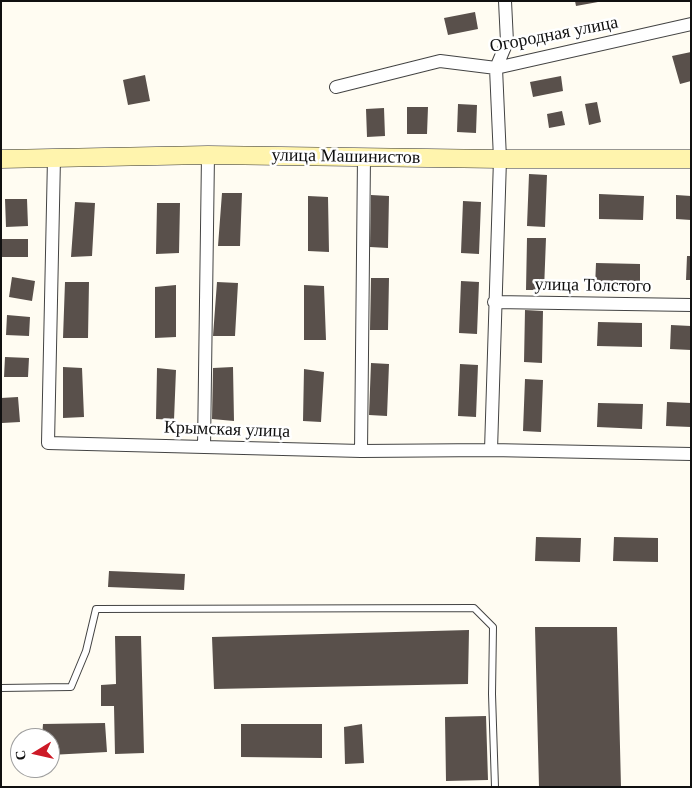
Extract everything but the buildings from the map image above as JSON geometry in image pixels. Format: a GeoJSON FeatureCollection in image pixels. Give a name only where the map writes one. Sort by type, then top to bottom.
{"type":"FeatureCollection","features":[{"type":"Feature","properties":{"kind":"street"},"geometry":{"type":"LineString","coordinates":[[491,450],[494,302],[500,159],[496,68],[507,42],[505,1]]}},
{"type":"Feature","properties":{"kind":"street","name":"Огородная улица"},"geometry":{"type":"LineString","coordinates":[[336,87],[440,61],[496,68],[691,24]]}},
{"type":"Feature","properties":{"kind":"street"},"geometry":{"type":"LineString","coordinates":[[204,447],[208,155]]}},
{"type":"Feature","properties":{"kind":"street","name":"улица Машинистов"},"geometry":{"type":"LineString","coordinates":[[1,158],[208,155],[500,159],[691,158]]}},
{"type":"Feature","properties":{"kind":"street","name":"Крымская улица"},"geometry":{"type":"LineString","coordinates":[[54,158],[48,443],[361,451],[491,450],[691,454]]}},
{"type":"Feature","properties":{"kind":"street"},"geometry":{"type":"LineString","coordinates":[[361,451],[364,158]]}},
{"type":"Feature","properties":{"kind":"street","name":"улица Толстого"},"geometry":{"type":"LineString","coordinates":[[494,302],[691,305]]}},
{"type":"Feature","properties":{"kind":"lane"},"geometry":{"type":"LineString","coordinates":[[1,688],[71,687],[86,652],[96,608],[474,608],[493,628],[492,694],[495,787]]}}]}
